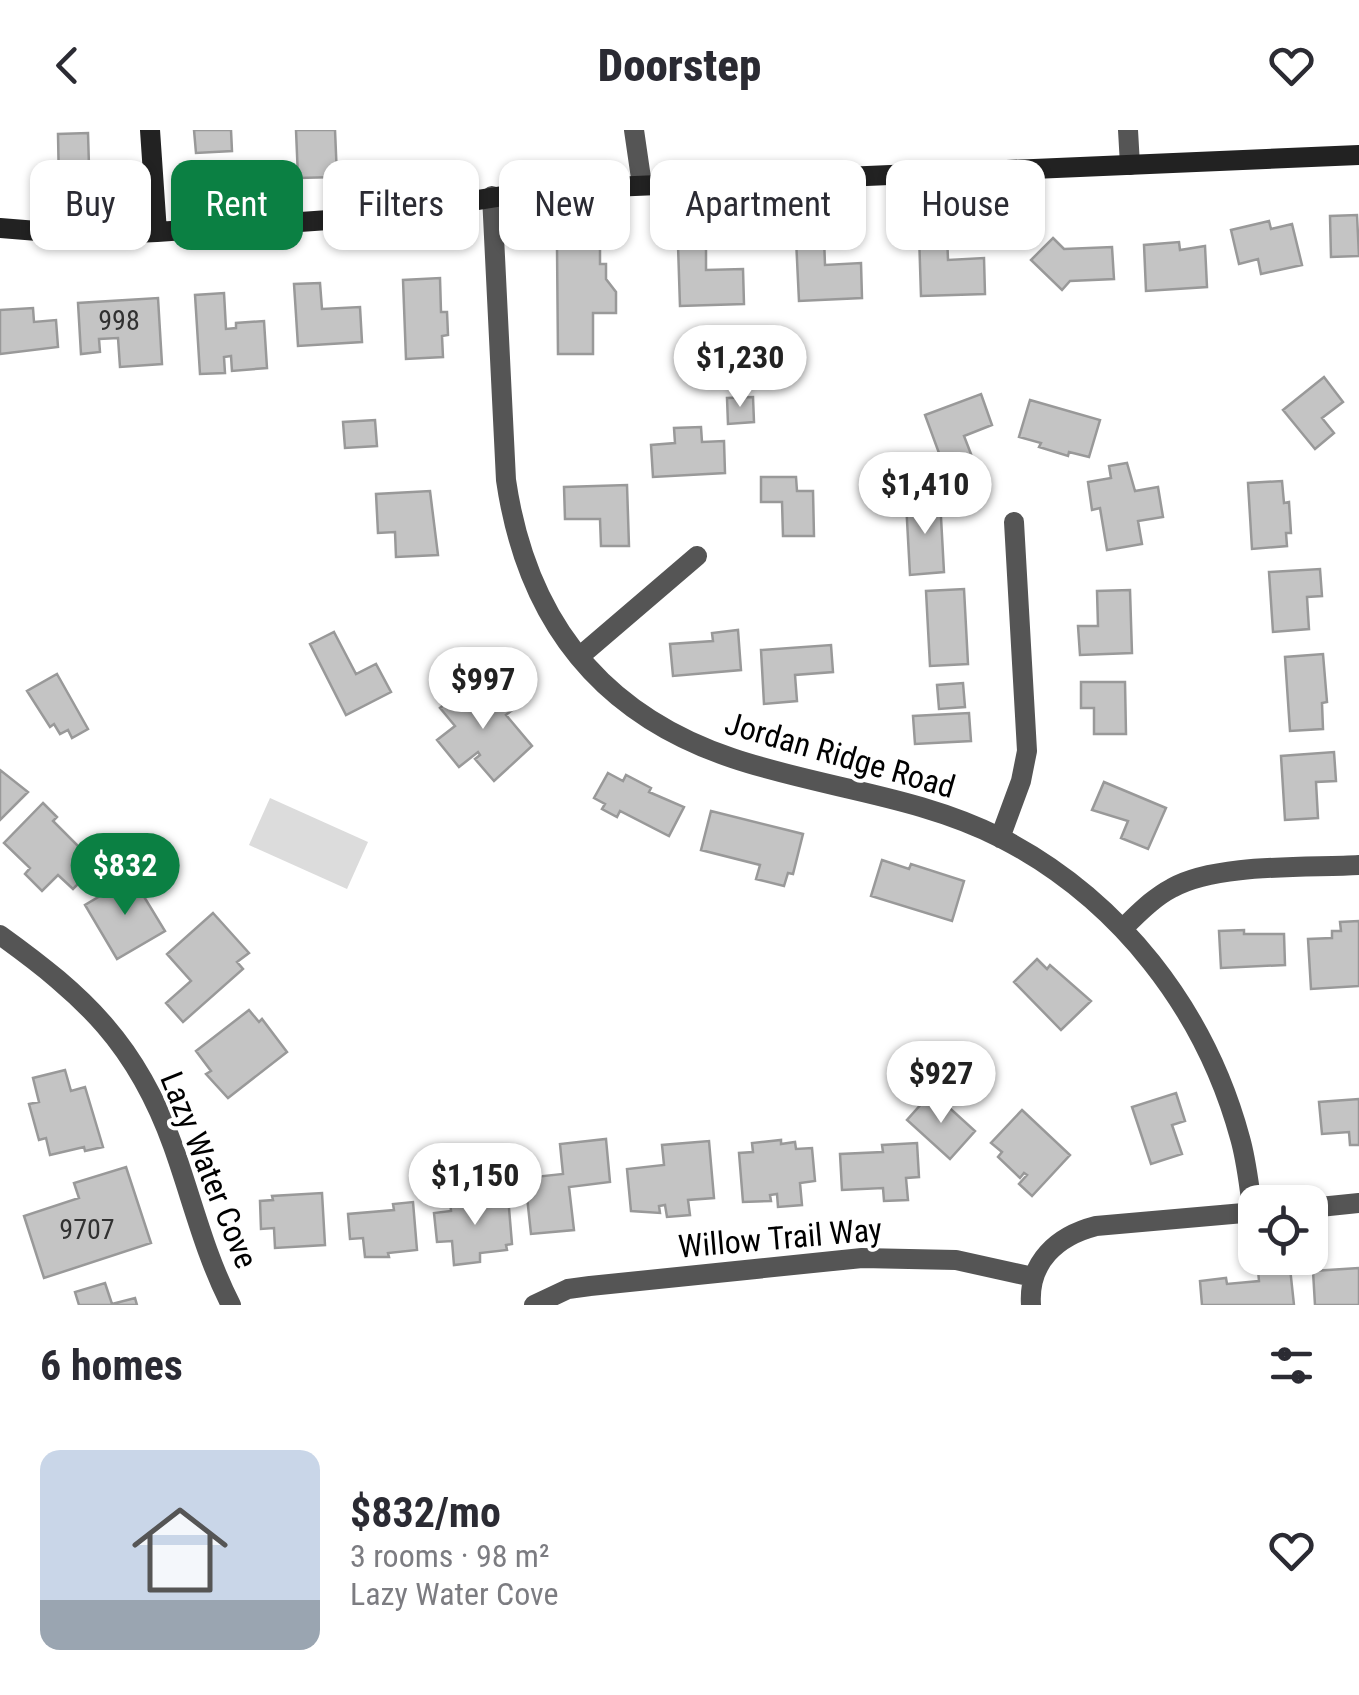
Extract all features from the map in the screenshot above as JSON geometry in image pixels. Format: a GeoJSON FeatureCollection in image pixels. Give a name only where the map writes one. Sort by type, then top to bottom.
{"type":"FeatureCollection","features":[{"type":"Feature","properties":{"kind":"main road"},"geometry":{"type":"LineString","coordinates":[[150,130],[157,232]]}},
{"type":"Feature","properties":{"kind":"main road"},"geometry":{"type":"LineString","coordinates":[[0,228],[68,234],[157,232],[371,217],[541,190],[1359,155]]}},
{"type":"Feature","properties":{"kind":"street"},"geometry":{"type":"LineString","coordinates":[[634,130],[642,185]]}},
{"type":"Feature","properties":{"kind":"street"},"geometry":{"type":"LineString","coordinates":[[1128,130],[1130,165]]}},
{"type":"Feature","properties":{"kind":"street","name":"Jordan Ridge Road"},"geometry":{"type":"LineString","coordinates":[[492,196],[506,480],[513,524],[543,607],[578,657],[611,691],[689,741],[733,758],[944,814],[1000,838],[1086,894],[1123,928],[1161,972],[1189,1015],[1212,1057],[1241,1141],[1249,1185]]}},
{"type":"Feature","properties":{"kind":"street"},"geometry":{"type":"LineString","coordinates":[[1000,838],[1027,752],[1014,522]]}},
{"type":"Feature","properties":{"kind":"street"},"geometry":{"type":"LineString","coordinates":[[578,657],[697,556]]}},
{"type":"Feature","properties":{"kind":"street"},"geometry":{"type":"LineString","coordinates":[[1123,928],[1163,893],[1200,877],[1359,865]]}},
{"type":"Feature","properties":{"kind":"street","name":"Lazy Water Cove"},"geometry":{"type":"LineString","coordinates":[[0,935],[45,966],[91,1009],[132,1062],[162,1118],[218,1280],[231,1305]]}},
{"type":"Feature","properties":{"kind":"street"},"geometry":{"type":"LineString","coordinates":[[1328,1207],[1359,1204]]}},
{"type":"Feature","properties":{"kind":"street"},"geometry":{"type":"LineString","coordinates":[[1030,1305],[1033,1277],[1044,1256],[1076,1231],[1238,1213]]}},
{"type":"Feature","properties":{"kind":"street","name":"Willow Trail Way"},"geometry":{"type":"LineString","coordinates":[[534,1305],[568,1290],[590,1286],[862,1258],[956,1260],[1033,1277]]}},
{"type":"Feature","properties":{"kind":"shaded area"},"geometry":{"type":"Polygon","coordinates":[[[270,798],[368,842],[347,889],[249,845],[270,798]]]}},
{"type":"Feature","properties":{"kind":"building"},"geometry":{"type":"Polygon","coordinates":[[[194,130],[231,130],[232,151],[196,153],[194,130]]]}},
{"type":"Feature","properties":{"kind":"building"},"geometry":{"type":"Polygon","coordinates":[[[296,130],[335,130],[336,160],[323,160],[323,177],[303,178],[303,160],[297,160],[296,130]]]}},
{"type":"Feature","properties":{"kind":"building"},"geometry":{"type":"Polygon","coordinates":[[[88,133],[89,160],[58,160],[58,134],[88,133]]]}},
{"type":"Feature","properties":{"kind":"building"},"geometry":{"type":"Polygon","coordinates":[[[1357,215],[1359,256],[1331,257],[1330,216],[1357,215]]]}},
{"type":"Feature","properties":{"kind":"building"},"geometry":{"type":"Polygon","coordinates":[[[1269,221],[1271,229],[1292,224],[1302,265],[1261,274],[1258,259],[1239,264],[1231,230],[1269,221]]]}},
{"type":"Feature","properties":{"kind":"building"},"geometry":{"type":"Polygon","coordinates":[[[1053,238],[1064,249],[1112,247],[1114,279],[1070,281],[1062,290],[1031,260],[1053,238]]]}},
{"type":"Feature","properties":{"kind":"building"},"geometry":{"type":"Polygon","coordinates":[[[1179,242],[1180,250],[1205,246],[1207,287],[1146,291],[1144,245],[1179,242]]]}},
{"type":"Feature","properties":{"kind":"building"},"geometry":{"type":"Polygon","coordinates":[[[557,250],[600,250],[600,264],[606,264],[606,279],[616,292],[616,313],[593,313],[593,354],[558,354],[557,250]]]}},
{"type":"Feature","properties":{"kind":"building"},"geometry":{"type":"Polygon","coordinates":[[[678,250],[706,250],[706,270],[743,269],[744,304],[680,306],[678,250]]]}},
{"type":"Feature","properties":{"kind":"building"},"geometry":{"type":"Polygon","coordinates":[[[797,250],[824,250],[825,265],[861,263],[862,298],[799,301],[797,250]]]}},
{"type":"Feature","properties":{"kind":"building"},"geometry":{"type":"Polygon","coordinates":[[[920,250],[948,250],[948,260],[984,258],[985,294],[921,296],[920,250]]]}},
{"type":"Feature","properties":{"kind":"building"},"geometry":{"type":"Polygon","coordinates":[[[440,278],[441,312],[447,312],[448,335],[442,336],[443,357],[406,359],[403,280],[440,278]]]}},
{"type":"Feature","properties":{"kind":"building"},"geometry":{"type":"Polygon","coordinates":[[[320,283],[322,309],[360,307],[362,342],[298,346],[294,284],[320,283]]]}},
{"type":"Feature","properties":{"kind":"building"},"geometry":{"type":"Polygon","coordinates":[[[224,293],[226,329],[236,328],[236,323],[264,321],[267,368],[232,371],[231,356],[224,357],[225,373],[200,374],[195,295],[224,293]]]}},
{"type":"Feature","properties":{"kind":"building"},"geometry":{"type":"Polygon","coordinates":[[[158,298],[162,364],[120,367],[118,338],[99,339],[100,352],[81,354],[78,303],[158,298]]]}},
{"type":"Feature","properties":{"kind":"building"},"geometry":{"type":"Polygon","coordinates":[[[33,308],[34,322],[56,320],[58,347],[0,354],[0,310],[33,308]]]}},
{"type":"Feature","properties":{"kind":"building"},"geometry":{"type":"Polygon","coordinates":[[[770,351],[772,382],[748,384],[746,352],[770,351]]]}},
{"type":"Feature","properties":{"kind":"building"},"geometry":{"type":"Polygon","coordinates":[[[1324,377],[1343,402],[1322,418],[1334,433],[1315,449],[1283,410],[1324,377]]]}},
{"type":"Feature","properties":{"kind":"building"},"geometry":{"type":"Polygon","coordinates":[[[981,394],[992,425],[964,436],[971,454],[943,464],[925,415],[981,394]]]}},
{"type":"Feature","properties":{"kind":"building"},"geometry":{"type":"Polygon","coordinates":[[[753,397],[754,422],[728,424],[727,398],[753,397]]]}},
{"type":"Feature","properties":{"kind":"building"},"geometry":{"type":"Polygon","coordinates":[[[1030,400],[1100,420],[1089,457],[1069,452],[1068,456],[1019,437],[1030,400]]]}},
{"type":"Feature","properties":{"kind":"building"},"geometry":{"type":"Polygon","coordinates":[[[375,420],[377,446],[345,448],[343,422],[375,420]]]}},
{"type":"Feature","properties":{"kind":"building"},"geometry":{"type":"Polygon","coordinates":[[[701,427],[702,442],[724,441],[725,473],[653,477],[651,445],[675,443],[674,428],[701,427]]]}},
{"type":"Feature","properties":{"kind":"building"},"geometry":{"type":"Polygon","coordinates":[[[1127,463],[1135,491],[1158,487],[1163,517],[1138,521],[1142,544],[1107,550],[1100,508],[1092,510],[1088,482],[1111,478],[1109,466],[1127,463]]]}},
{"type":"Feature","properties":{"kind":"building"},"geometry":{"type":"Polygon","coordinates":[[[761,477],[796,477],[797,491],[813,491],[814,536],[783,536],[782,502],[761,502],[761,477]]]}},
{"type":"Feature","properties":{"kind":"building"},"geometry":{"type":"Polygon","coordinates":[[[1282,481],[1284,503],[1289,502],[1291,533],[1286,533],[1287,546],[1252,549],[1248,483],[1282,481]]]}},
{"type":"Feature","properties":{"kind":"building"},"geometry":{"type":"Polygon","coordinates":[[[627,485],[629,546],[601,546],[600,519],[565,519],[564,487],[627,485]]]}},
{"type":"Feature","properties":{"kind":"building"},"geometry":{"type":"Polygon","coordinates":[[[430,491],[438,555],[396,557],[395,532],[378,533],[376,494],[430,491]]]}},
{"type":"Feature","properties":{"kind":"building"},"geometry":{"type":"Polygon","coordinates":[[[940,499],[944,572],[910,575],[906,502],[940,499]]]}},
{"type":"Feature","properties":{"kind":"building"},"geometry":{"type":"Polygon","coordinates":[[[1320,569],[1322,596],[1307,597],[1309,629],[1273,632],[1269,572],[1320,569]]]}},
{"type":"Feature","properties":{"kind":"building"},"geometry":{"type":"Polygon","coordinates":[[[964,589],[968,664],[930,666],[926,591],[964,589]]]}},
{"type":"Feature","properties":{"kind":"building"},"geometry":{"type":"Polygon","coordinates":[[[1130,590],[1132,653],[1080,655],[1078,626],[1098,626],[1097,591],[1130,590]]]}},
{"type":"Feature","properties":{"kind":"building"},"geometry":{"type":"Polygon","coordinates":[[[738,630],[741,670],[673,676],[670,644],[713,641],[712,633],[738,630]]]}},
{"type":"Feature","properties":{"kind":"building"},"geometry":{"type":"Polygon","coordinates":[[[334,632],[356,674],[376,664],[391,692],[346,715],[310,644],[334,632]]]}},
{"type":"Feature","properties":{"kind":"building"},"geometry":{"type":"Polygon","coordinates":[[[831,645],[833,672],[795,675],[797,701],[764,704],[761,650],[831,645]]]}},
{"type":"Feature","properties":{"kind":"building"},"geometry":{"type":"Polygon","coordinates":[[[1323,654],[1327,702],[1322,703],[1323,729],[1290,731],[1285,657],[1323,654]]]}},
{"type":"Feature","properties":{"kind":"building"},"geometry":{"type":"Polygon","coordinates":[[[57,674],[88,729],[72,738],[68,730],[60,734],[54,724],[50,727],[27,691],[57,674]]]}},
{"type":"Feature","properties":{"kind":"building"},"geometry":{"type":"Polygon","coordinates":[[[1081,682],[1125,682],[1126,734],[1094,734],[1094,708],[1081,708],[1081,682]]]}},
{"type":"Feature","properties":{"kind":"building"},"geometry":{"type":"Polygon","coordinates":[[[963,683],[965,707],[939,709],[937,685],[963,683]]]}},
{"type":"Feature","properties":{"kind":"building"},"geometry":{"type":"Polygon","coordinates":[[[500,686],[517,706],[506,715],[532,746],[494,781],[475,759],[480,755],[478,752],[459,767],[437,740],[455,726],[440,708],[466,687],[479,702],[500,686]]]}},
{"type":"Feature","properties":{"kind":"building"},"geometry":{"type":"Polygon","coordinates":[[[969,713],[971,741],[915,744],[913,716],[969,713]]]}},
{"type":"Feature","properties":{"kind":"building"},"geometry":{"type":"Polygon","coordinates":[[[1334,752],[1336,781],[1316,782],[1318,818],[1285,820],[1281,756],[1334,752]]]}},
{"type":"Feature","properties":{"kind":"building"},"geometry":{"type":"Polygon","coordinates":[[[0,770],[28,792],[0,820],[0,770]]]}},
{"type":"Feature","properties":{"kind":"building"},"geometry":{"type":"Polygon","coordinates":[[[608,773],[623,781],[626,775],[651,788],[649,792],[684,807],[669,836],[620,811],[617,817],[602,809],[605,804],[594,798],[608,773]]]}},
{"type":"Feature","properties":{"kind":"building"},"geometry":{"type":"Polygon","coordinates":[[[1104,782],[1166,808],[1148,849],[1121,838],[1128,821],[1092,810],[1104,782]]]}},
{"type":"Feature","properties":{"kind":"building"},"geometry":{"type":"Polygon","coordinates":[[[43,803],[57,817],[53,821],[97,865],[73,889],[58,875],[42,891],[25,874],[30,868],[4,843],[43,803]]]}},
{"type":"Feature","properties":{"kind":"building"},"geometry":{"type":"Polygon","coordinates":[[[711,811],[803,834],[793,874],[788,873],[784,886],[756,879],[760,865],[701,850],[711,811]]]}},
{"type":"Feature","properties":{"kind":"building"},"geometry":{"type":"Polygon","coordinates":[[[882,860],[909,869],[911,864],[964,881],[952,921],[871,896],[882,860]]]}},
{"type":"Feature","properties":{"kind":"building"},"geometry":{"type":"Polygon","coordinates":[[[132,877],[165,931],[117,959],[85,905],[132,877]]]}},
{"type":"Feature","properties":{"kind":"building"},"geometry":{"type":"Polygon","coordinates":[[[213,913],[249,953],[237,962],[243,969],[183,1022],[166,1003],[191,981],[167,954],[213,913]]]}},
{"type":"Feature","properties":{"kind":"building"},"geometry":{"type":"Polygon","coordinates":[[[1359,921],[1359,986],[1311,989],[1308,939],[1332,938],[1332,931],[1341,931],[1340,922],[1359,921]]]}},
{"type":"Feature","properties":{"kind":"building"},"geometry":{"type":"Polygon","coordinates":[[[1244,930],[1244,934],[1284,934],[1285,965],[1221,968],[1219,931],[1244,930]]]}},
{"type":"Feature","properties":{"kind":"building"},"geometry":{"type":"Polygon","coordinates":[[[1037,959],[1047,969],[1050,965],[1091,1001],[1061,1030],[1014,982],[1037,959]]]}},
{"type":"Feature","properties":{"kind":"building"},"geometry":{"type":"Polygon","coordinates":[[[249,1010],[259,1022],[262,1019],[287,1052],[228,1098],[206,1074],[211,1071],[196,1051],[249,1010]]]}},
{"type":"Feature","properties":{"kind":"building"},"geometry":{"type":"Polygon","coordinates":[[[65,1070],[71,1091],[85,1087],[103,1147],[50,1155],[46,1138],[39,1140],[29,1104],[39,1102],[33,1078],[65,1070]]]}},
{"type":"Feature","properties":{"kind":"building"},"geometry":{"type":"Polygon","coordinates":[[[932,1092],[975,1131],[950,1159],[907,1120],[932,1092]]]}},
{"type":"Feature","properties":{"kind":"building"},"geometry":{"type":"Polygon","coordinates":[[[1176,1093],[1185,1121],[1172,1125],[1182,1154],[1151,1164],[1132,1107],[1176,1093]]]}},
{"type":"Feature","properties":{"kind":"building"},"geometry":{"type":"Polygon","coordinates":[[[1359,1099],[1359,1145],[1350,1145],[1349,1132],[1322,1134],[1319,1102],[1359,1099]]]}},
{"type":"Feature","properties":{"kind":"building"},"geometry":{"type":"Polygon","coordinates":[[[1022,1110],[1070,1155],[1032,1196],[1019,1184],[1027,1175],[1024,1173],[1020,1178],[998,1157],[1002,1152],[991,1143],[1022,1110]]]}},
{"type":"Feature","properties":{"kind":"building"},"geometry":{"type":"Polygon","coordinates":[[[606,1139],[610,1182],[569,1187],[574,1230],[531,1234],[525,1178],[563,1174],[560,1144],[606,1139]]]}},
{"type":"Feature","properties":{"kind":"building"},"geometry":{"type":"Polygon","coordinates":[[[781,1140],[781,1144],[795,1142],[796,1149],[812,1148],[815,1181],[800,1183],[802,1205],[778,1207],[777,1194],[770,1195],[771,1201],[743,1202],[739,1153],[753,1152],[752,1143],[781,1140]]]}},
{"type":"Feature","properties":{"kind":"building"},"geometry":{"type":"Polygon","coordinates":[[[709,1141],[714,1198],[688,1200],[690,1215],[667,1217],[665,1205],[659,1206],[660,1213],[631,1211],[627,1169],[664,1165],[662,1145],[709,1141]]]}},
{"type":"Feature","properties":{"kind":"building"},"geometry":{"type":"Polygon","coordinates":[[[917,1143],[919,1177],[906,1178],[908,1200],[884,1201],[883,1188],[842,1190],[840,1154],[883,1152],[882,1145],[917,1143]]]}},
{"type":"Feature","properties":{"kind":"building"},"geometry":{"type":"Polygon","coordinates":[[[126,1167],[151,1243],[44,1278],[24,1216],[79,1198],[74,1183],[126,1167]]]}},
{"type":"Feature","properties":{"kind":"building"},"geometry":{"type":"Polygon","coordinates":[[[322,1193],[325,1245],[275,1248],[274,1228],[261,1229],[260,1201],[273,1200],[272,1196],[322,1193]]]}},
{"type":"Feature","properties":{"kind":"building"},"geometry":{"type":"Polygon","coordinates":[[[508,1196],[512,1244],[506,1245],[507,1250],[480,1253],[480,1262],[454,1265],[452,1241],[437,1242],[434,1213],[451,1211],[450,1200],[473,1198],[473,1203],[508,1196]]]}},
{"type":"Feature","properties":{"kind":"building"},"geometry":{"type":"Polygon","coordinates":[[[413,1202],[417,1250],[388,1253],[389,1257],[365,1257],[363,1238],[350,1239],[348,1214],[394,1210],[393,1204],[413,1202]]]}},
{"type":"Feature","properties":{"kind":"building"},"geometry":{"type":"Polygon","coordinates":[[[1359,1268],[1359,1305],[1315,1305],[1313,1275],[1328,1275],[1328,1270],[1359,1268]]]}},
{"type":"Feature","properties":{"kind":"building"},"geometry":{"type":"Polygon","coordinates":[[[1258,1275],[1291,1275],[1294,1305],[1202,1305],[1200,1281],[1259,1281],[1258,1275]]]}},
{"type":"Feature","properties":{"kind":"building"},"geometry":{"type":"Polygon","coordinates":[[[105,1283],[112,1304],[135,1298],[137,1305],[79,1305],[75,1292],[105,1283]]]}}]}
